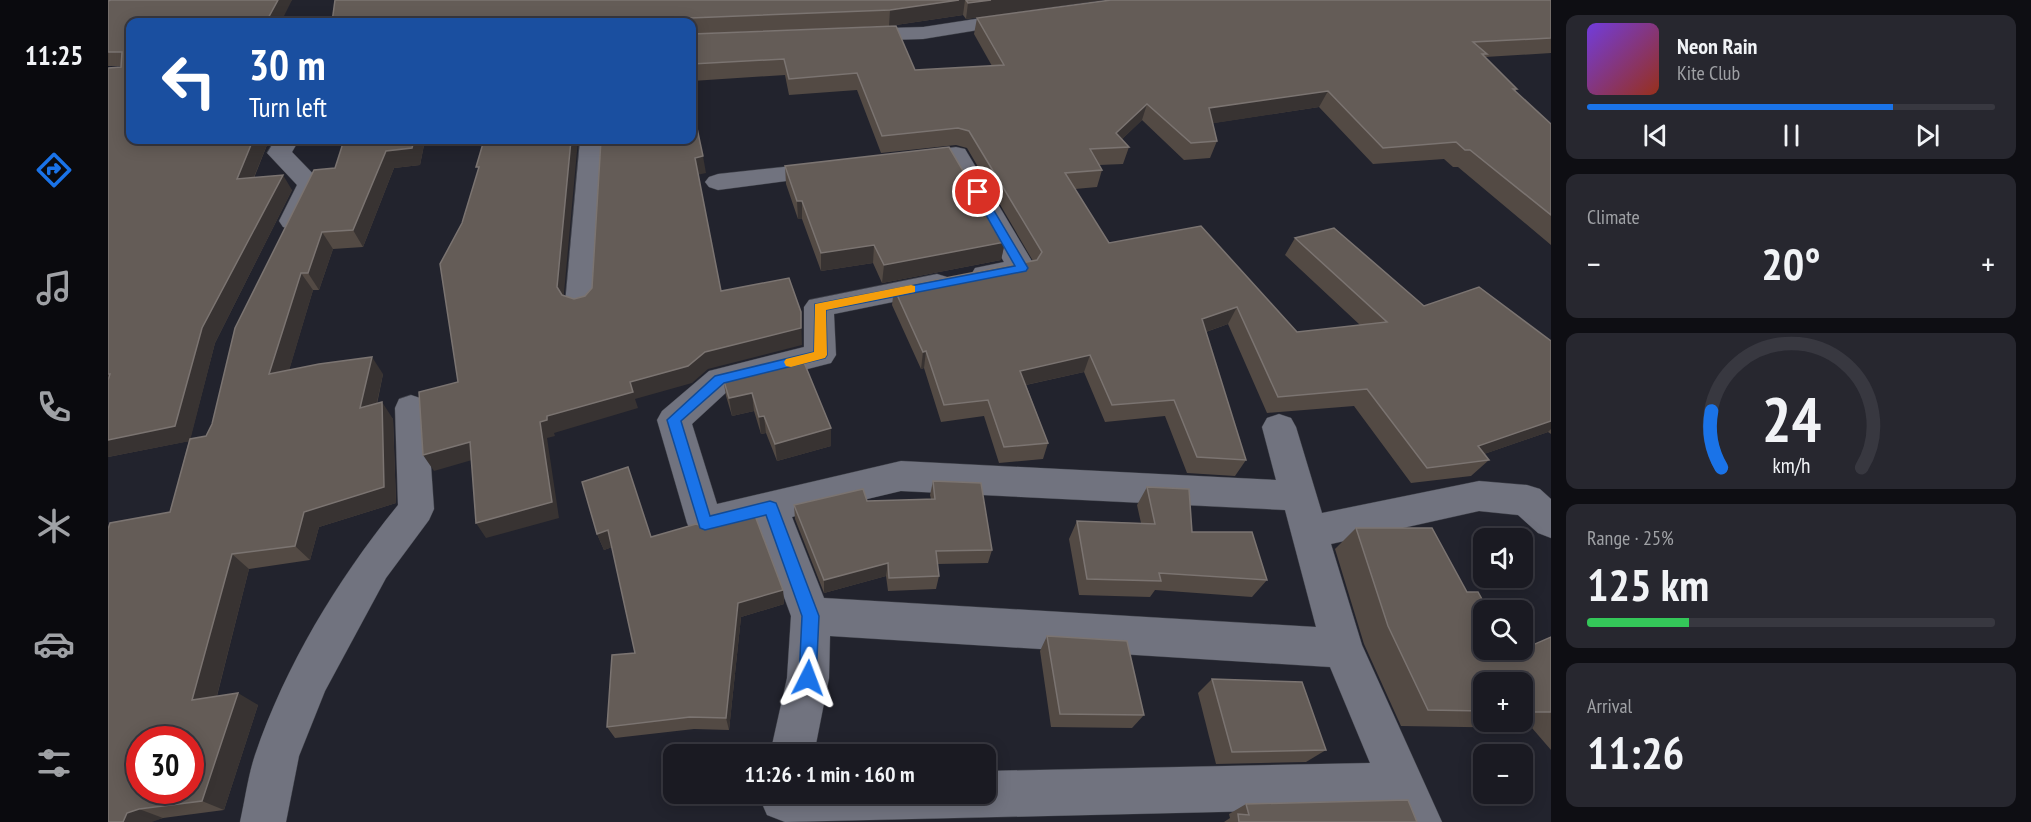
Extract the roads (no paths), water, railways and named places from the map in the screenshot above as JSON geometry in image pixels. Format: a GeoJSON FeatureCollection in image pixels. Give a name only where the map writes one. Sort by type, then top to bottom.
{"type":"FeatureCollection","features":[{"type":"Feature","properties":{"kind":"street"},"geometry":{"type":"LineString","coordinates":[[838,36],[923,33],[1038,16]]}},
{"type":"Feature","properties":{"kind":"street"},"geometry":{"type":"LineString","coordinates":[[279,248],[310,184],[279,153],[284,144]]}},
{"type":"Feature","properties":{"kind":"street"},"geometry":{"type":"LineString","coordinates":[[580,304],[592,144]]}},
{"type":"Feature","properties":{"kind":"street"},"geometry":{"type":"LineString","coordinates":[[718,182],[956,154],[1022,268],[819,307],[820,355],[720,380],[674,420],[705,524],[901,476],[1305,514],[1479,496],[1527,500],[1551,522]]}},
{"type":"Feature","properties":{"kind":"street"},"geometry":{"type":"LineString","coordinates":[[263,822],[277,756],[308,678],[372,566],[416,509],[411,408]]}},
{"type":"Feature","properties":{"kind":"street"},"geometry":{"type":"LineString","coordinates":[[782,805],[1410,803],[1341,648],[1280,427]]}},
{"type":"Feature","properties":{"kind":"street"},"geometry":{"type":"LineString","coordinates":[[770,508],[811,616],[808,678],[794,744]]}},
{"type":"Feature","properties":{"kind":"street"},"geometry":{"type":"LineString","coordinates":[[811,616],[1341,648]]}}]}
